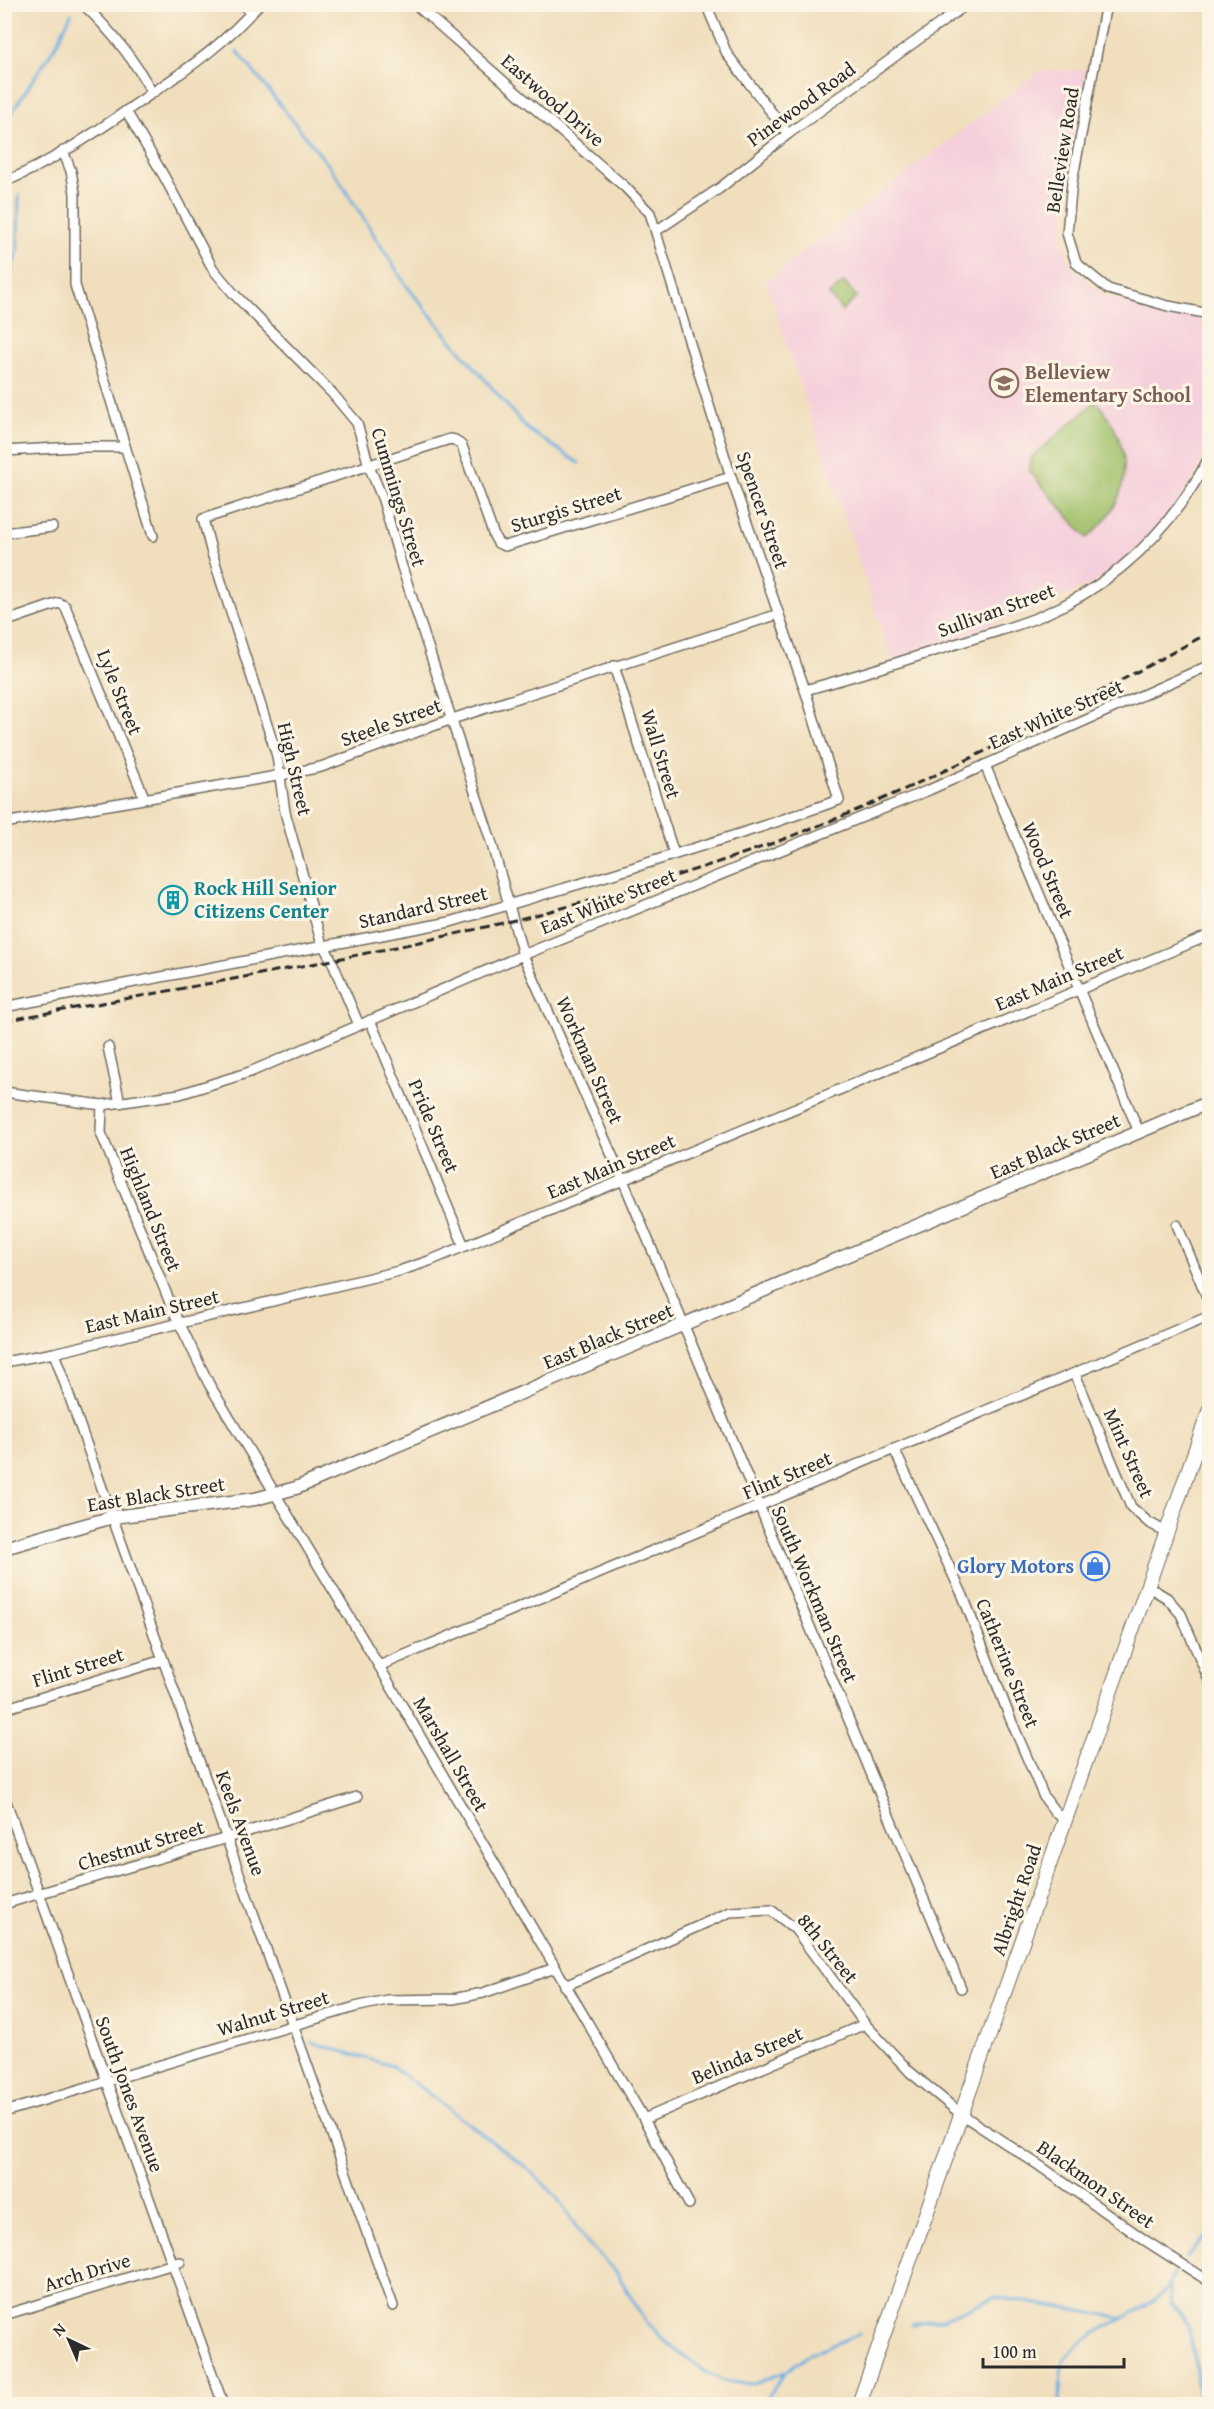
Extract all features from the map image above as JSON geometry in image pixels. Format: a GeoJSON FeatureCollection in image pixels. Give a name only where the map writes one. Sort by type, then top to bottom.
{"type":"FeatureCollection","features":[{"type":"Feature","properties":{"kind":"highway","name":"Albright Road"},"geometry":{"type":"LineString","coordinates":[[859,2404],[1209,1409]]}},
{"type":"Feature","properties":{"kind":"main road","name":"East Black Street"},"geometry":{"type":"LineString","coordinates":[[4,1548],[113,1517],[276,1495],[1209,1102]]}},
{"type":"Feature","properties":{"kind":"street"},"geometry":{"type":"LineString","coordinates":[[83,4],[116,39],[152,93]]}},
{"type":"Feature","properties":{"kind":"street"},"geometry":{"type":"LineString","coordinates":[[243,4],[252,13]]}},
{"type":"Feature","properties":{"kind":"street"},"geometry":{"type":"LineString","coordinates":[[4,182],[63,151],[211,52],[230,36],[259,4]]}},
{"type":"Feature","properties":{"kind":"street","name":"Eastwood Drive"},"geometry":{"type":"LineString","coordinates":[[415,4],[625,187],[650,213],[656,231]]}},
{"type":"Feature","properties":{"kind":"street"},"geometry":{"type":"LineString","coordinates":[[706,4],[728,54],[788,134]]}},
{"type":"Feature","properties":{"kind":"street","name":"Pinewood Road"},"geometry":{"type":"LineString","coordinates":[[656,231],[720,188],[788,134],[967,4]]}},
{"type":"Feature","properties":{"kind":"street","name":"Belleview Road"},"geometry":{"type":"LineString","coordinates":[[1106,4],[1072,182],[1067,233],[1076,263],[1108,289],[1168,306],[1209,314]]}},
{"type":"Feature","properties":{"kind":"street","name":"Cummings Street"},"geometry":{"type":"LineString","coordinates":[[126,111],[165,178],[213,269],[234,294],[332,393],[357,423],[452,719],[510,905],[523,955]]}},
{"type":"Feature","properties":{"kind":"street"},"geometry":{"type":"LineString","coordinates":[[63,151],[72,171],[75,193],[75,285],[153,536]]}},
{"type":"Feature","properties":{"kind":"street","name":"Spencer Street"},"geometry":{"type":"LineString","coordinates":[[656,231],[731,477],[805,690],[839,800]]}},
{"type":"Feature","properties":{"kind":"street","name":"Sturgis Street"},"geometry":{"type":"LineString","coordinates":[[203,519],[443,440],[455,440],[462,447],[494,536],[498,543],[505,546],[731,477]]}},
{"type":"Feature","properties":{"kind":"street"},"geometry":{"type":"LineString","coordinates":[[4,451],[125,447]]}},
{"type":"Feature","properties":{"kind":"street","name":"Sullivan Street"},"geometry":{"type":"LineString","coordinates":[[805,690],[1038,617],[1084,595],[1100,585],[1149,543],[1175,513],[1197,481],[1209,456]]}},
{"type":"Feature","properties":{"kind":"street","name":"High Street"},"geometry":{"type":"LineString","coordinates":[[203,519],[277,756],[285,812],[321,941],[359,1025]]}},
{"type":"Feature","properties":{"kind":"street"},"geometry":{"type":"LineString","coordinates":[[4,533],[52,527]]}},
{"type":"Feature","properties":{"kind":"street","name":"Lyle Street"},"geometry":{"type":"LineString","coordinates":[[4,622],[59,603],[65,606],[144,797]]}},
{"type":"Feature","properties":{"kind":"street","name":"Steele Street"},"geometry":{"type":"LineString","coordinates":[[4,823],[321,766],[452,719],[779,614]]}},
{"type":"Feature","properties":{"kind":"street","name":"East White Street"},"geometry":{"type":"LineString","coordinates":[[4,1092],[102,1105],[180,1094],[250,1072],[523,955],[985,765],[1209,665]]}},
{"type":"Feature","properties":{"kind":"street","name":"Wall Street"},"geometry":{"type":"LineString","coordinates":[[614,666],[674,854]]}},
{"type":"Feature","properties":{"kind":"street","name":"Wood Street"},"geometry":{"type":"LineString","coordinates":[[985,765],[1139,1132]]}},
{"type":"Feature","properties":{"kind":"street","name":"Standard Street"},"geometry":{"type":"LineString","coordinates":[[4,1007],[450,922],[764,826],[839,800]]}},
{"type":"Feature","properties":{"kind":"street","name":"East Main Street"},"geometry":{"type":"LineString","coordinates":[[4,1362],[54,1353],[399,1271],[464,1246],[1209,935]]}},
{"type":"Feature","properties":{"kind":"street","name":"Workman Street"},"geometry":{"type":"LineString","coordinates":[[523,955],[623,1180]]}},
{"type":"Feature","properties":{"kind":"street","name":"Pride Street"},"geometry":{"type":"LineString","coordinates":[[370,1020],[464,1246]]}},
{"type":"Feature","properties":{"kind":"street"},"geometry":{"type":"LineString","coordinates":[[108,1047],[120,1103]]}},
{"type":"Feature","properties":{"kind":"street","name":"Highland Street"},"geometry":{"type":"LineString","coordinates":[[102,1105],[101,1133],[178,1324]]}},
{"type":"Feature","properties":{"kind":"street","name":"South Workman Street"},"geometry":{"type":"LineString","coordinates":[[623,1180],[961,1988]]}},
{"type":"Feature","properties":{"kind":"street"},"geometry":{"type":"LineString","coordinates":[[1177,1225],[1209,1304]]}},
{"type":"Feature","properties":{"kind":"street","name":"Flint Street"},"geometry":{"type":"LineString","coordinates":[[379,1666],[1209,1316]]}},
{"type":"Feature","properties":{"kind":"street","name":"Marshall Street"},"geometry":{"type":"LineString","coordinates":[[178,1324],[209,1384],[379,1666],[644,2119],[689,2204]]}},
{"type":"Feature","properties":{"kind":"street","name":"Keels Avenue"},"geometry":{"type":"LineString","coordinates":[[54,1353],[295,2025],[393,2306]]}},
{"type":"Feature","properties":{"kind":"street","name":"Mint Street"},"geometry":{"type":"LineString","coordinates":[[1075,1374],[1131,1507],[1143,1519],[1166,1532]]}},
{"type":"Feature","properties":{"kind":"street","name":"Catherine Street"},"geometry":{"type":"LineString","coordinates":[[894,1449],[963,1596],[1041,1789],[1049,1804],[1065,1819]]}},
{"type":"Feature","properties":{"kind":"street"},"geometry":{"type":"LineString","coordinates":[[1147,1586],[1167,1598],[1181,1614],[1209,1682]]}},
{"type":"Feature","properties":{"kind":"street","name":"Flint Street"},"geometry":{"type":"LineString","coordinates":[[4,1709],[163,1660]]}},
{"type":"Feature","properties":{"kind":"street","name":"South Jones Avenue"},"geometry":{"type":"LineString","coordinates":[[4,1796],[106,2082],[176,2264],[223,2404]]}},
{"type":"Feature","properties":{"kind":"street","name":"Chestnut Street"},"geometry":{"type":"LineString","coordinates":[[4,1904],[357,1797]]}},
{"type":"Feature","properties":{"kind":"street","name":"8th Street"},"geometry":{"type":"LineString","coordinates":[[565,1986],[730,1912],[771,1910],[795,1929],[865,2024],[910,2072],[962,2114]]}},
{"type":"Feature","properties":{"kind":"street","name":"Walnut Street"},"geometry":{"type":"LineString","coordinates":[[4,2112],[295,2025],[387,2000],[453,1999],[483,1993],[555,1968]]}},
{"type":"Feature","properties":{"kind":"street","name":"Belinda Street"},"geometry":{"type":"LineString","coordinates":[[644,2119],[865,2024]]}},
{"type":"Feature","properties":{"kind":"street","name":"Blackmon Street"},"geometry":{"type":"LineString","coordinates":[[962,2114],[1209,2282]]}},
{"type":"Feature","properties":{"kind":"street","name":"Arch Drive"},"geometry":{"type":"LineString","coordinates":[[4,2316],[176,2264]]}},
{"type":"Feature","properties":{"kind":"shaded area","name":"Belleview Elementary School"},"geometry":{"type":"Polygon","coordinates":[[[1087,69],[1062,234],[1070,267],[1108,297],[1209,320],[1209,446],[1193,479],[1172,511],[1124,561],[1097,581],[1036,610],[990,625],[950,643],[892,660],[766,282],[1038,72],[1087,69]]]}},
{"type":"Feature","properties":{"kind":"green space"},"geometry":{"type":"Polygon","coordinates":[[[844,282],[857,297],[842,311],[829,295],[844,282]]]}},
{"type":"Feature","properties":{"kind":"green space"},"geometry":{"type":"Polygon","coordinates":[[[1096,401],[1109,418],[1118,436],[1123,454],[1124,472],[1121,489],[1114,506],[1103,523],[1087,538],[1029,471],[1031,458],[1096,401]]]}},
{"type":"Feature","properties":{"kind":"waterway"},"geometry":{"type":"LineString","coordinates":[[4,124],[56,45],[71,14]]}},
{"type":"Feature","properties":{"kind":"waterway"},"geometry":{"type":"LineString","coordinates":[[237,51],[334,172],[406,285],[441,328],[527,429],[579,463]]}},
{"type":"Feature","properties":{"kind":"waterway"},"geometry":{"type":"LineString","coordinates":[[4,162],[8,164]]}},
{"type":"Feature","properties":{"kind":"waterway"},"geometry":{"type":"LineString","coordinates":[[4,290],[18,251],[19,194]]}},
{"type":"Feature","properties":{"kind":"waterway"},"geometry":{"type":"LineString","coordinates":[[311,2042],[392,2066],[527,2168],[555,2195],[587,2243],[617,2273],[643,2318],[664,2340],[704,2371],[726,2382],[754,2384],[785,2372],[809,2354],[859,2334]]}},
{"type":"Feature","properties":{"kind":"waterway"},"geometry":{"type":"LineString","coordinates":[[1186,2258],[1210,2232]]}},
{"type":"Feature","properties":{"kind":"waterway"},"geometry":{"type":"LineString","coordinates":[[1060,2404],[1061,2371],[1069,2354],[1094,2334],[1158,2297],[1169,2286],[1176,2268]]}},
{"type":"Feature","properties":{"kind":"waterway"},"geometry":{"type":"LineString","coordinates":[[1169,2285],[1172,2304],[1188,2325],[1195,2360],[1199,2404]]}},
{"type":"Feature","properties":{"kind":"waterway"},"geometry":{"type":"LineString","coordinates":[[912,2325],[943,2319],[995,2297],[1124,2318]]}},
{"type":"Feature","properties":{"kind":"waterway"},"geometry":{"type":"LineString","coordinates":[[763,2404],[784,2374]]}},
{"type":"Feature","properties":{"kind":"railway"},"geometry":{"type":"LineString","coordinates":[[4,1021],[300,966],[496,925],[689,872],[784,839],[893,794],[1053,716],[1210,632]]}},
{"type":"Feature","properties":{"kind":"place","name":"Belleview Elementary School"},"geometry":{"type":"Point","coordinates":[1004,383]}},
{"type":"Feature","properties":{"kind":"place","name":"Rock Hill Senior Citizens Center"},"geometry":{"type":"Point","coordinates":[173,900]}},
{"type":"Feature","properties":{"kind":"place","name":"Glory Motors"},"geometry":{"type":"Point","coordinates":[1095,1566]}}]}
